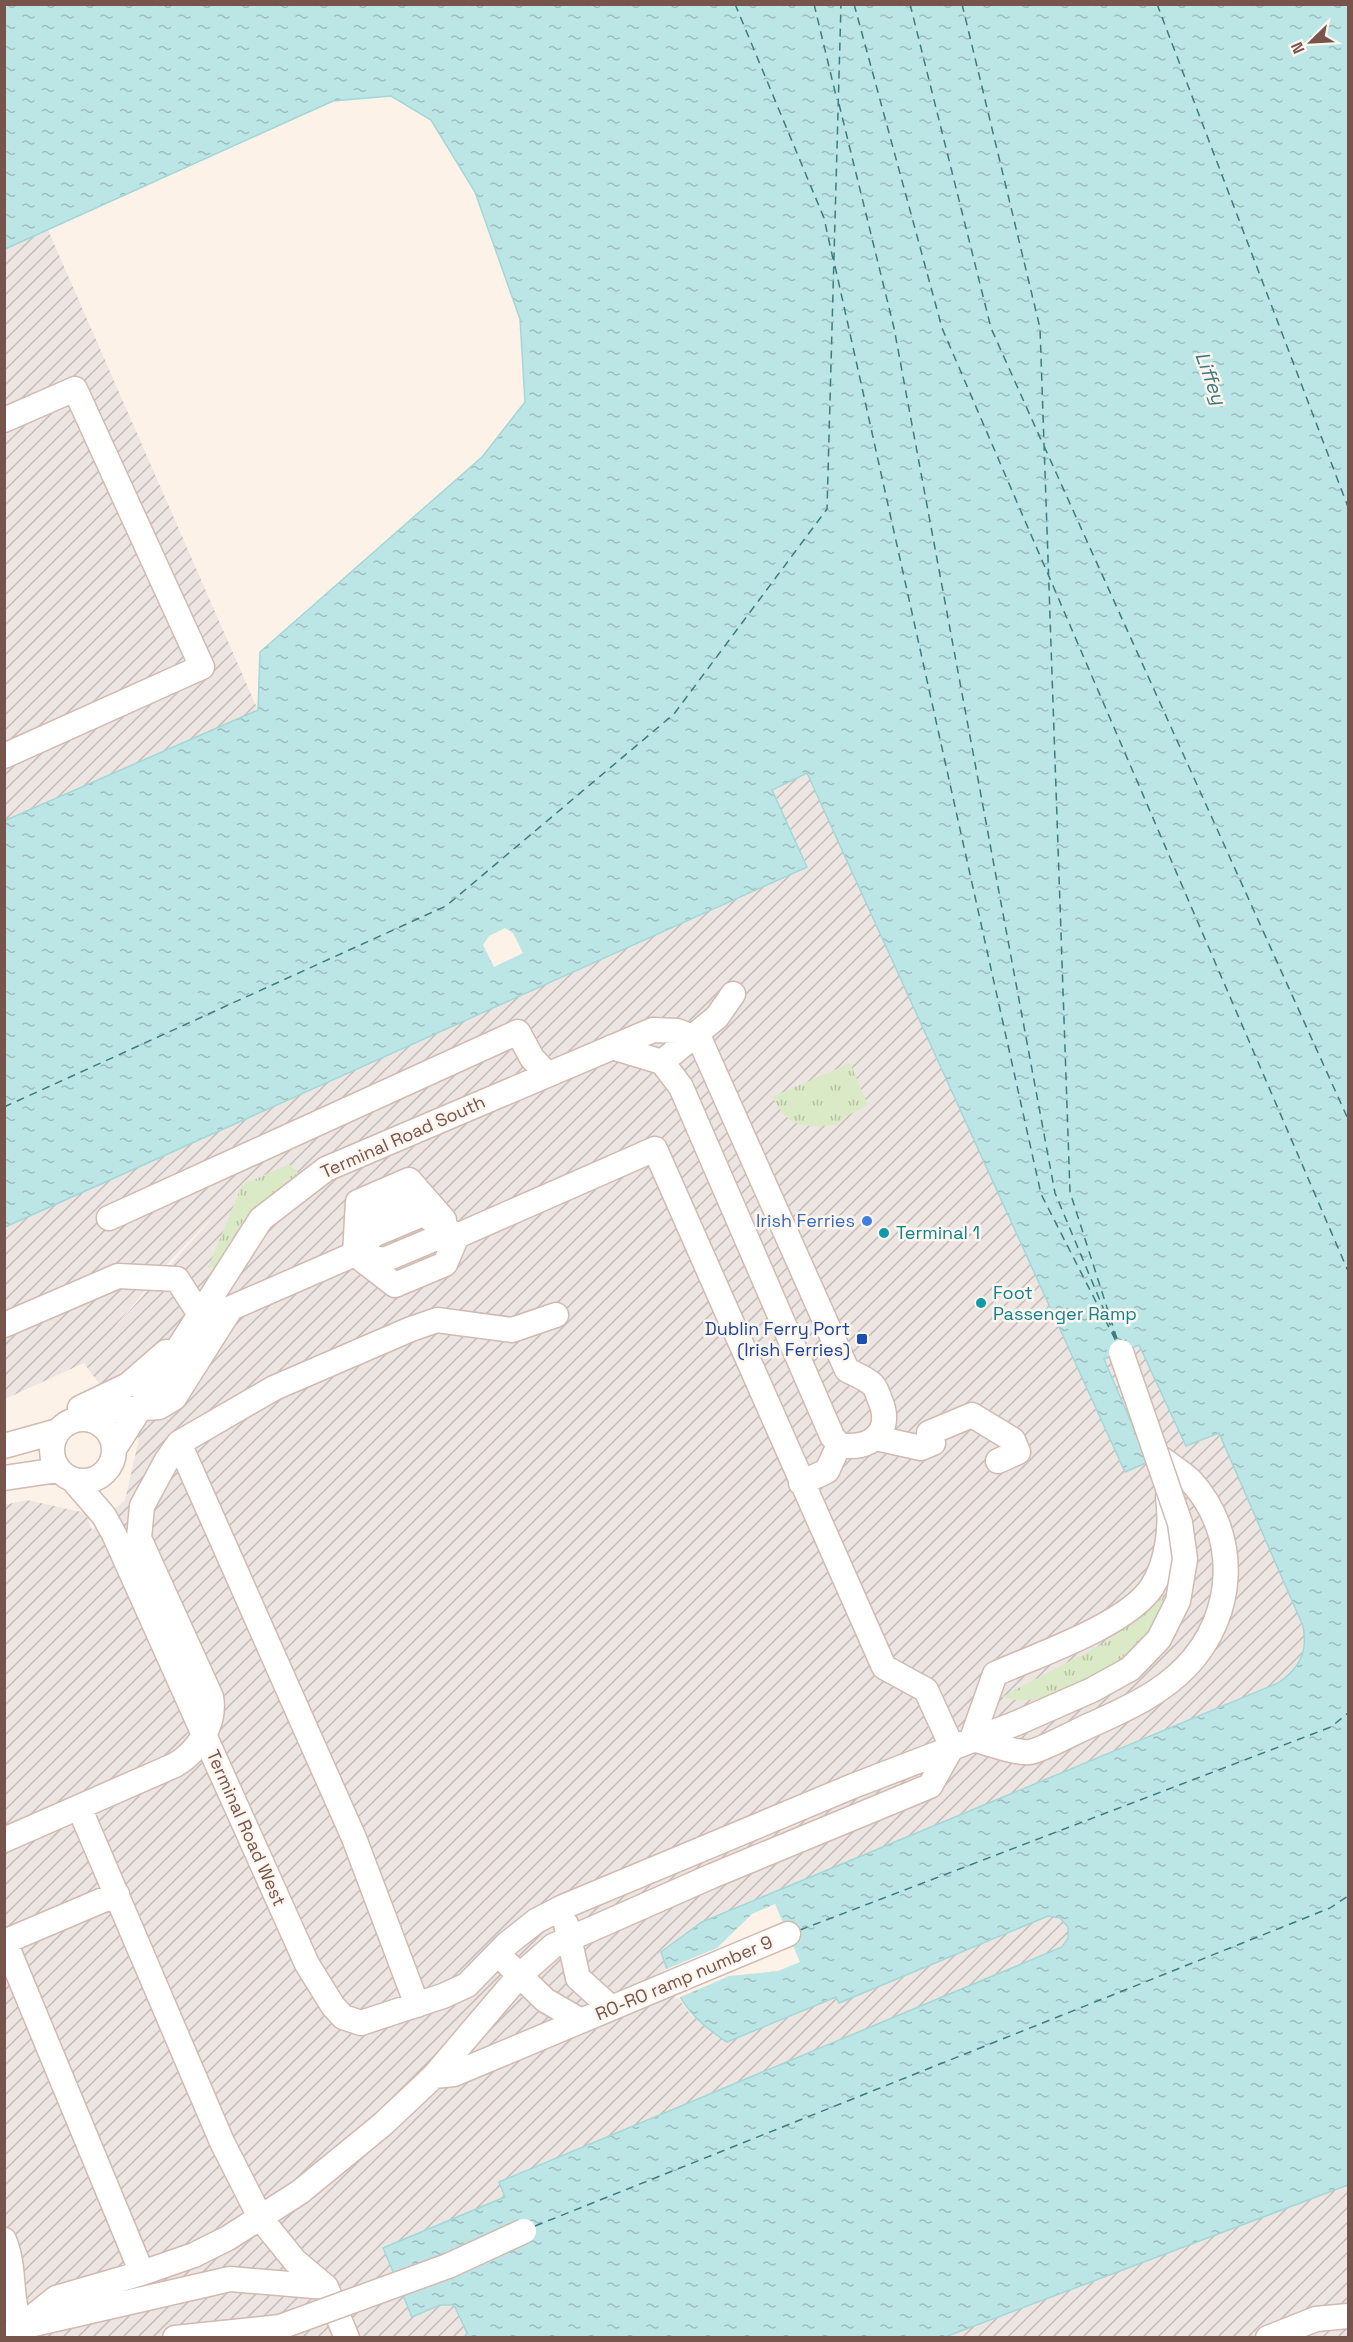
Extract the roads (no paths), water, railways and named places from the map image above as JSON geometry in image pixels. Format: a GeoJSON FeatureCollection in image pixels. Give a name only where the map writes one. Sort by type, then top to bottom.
{"type":"FeatureCollection","features":[{"type":"Feature","properties":{"kind":"street"},"geometry":{"type":"LineString","coordinates":[[4,420],[75,389],[202,667],[4,756]]}},
{"type":"Feature","properties":{"kind":"street"},"geometry":{"type":"LineString","coordinates":[[662,1062],[717,1017],[733,994]]}},
{"type":"Feature","properties":{"kind":"street","name":"Terminal Road South"},"geometry":{"type":"LineString","coordinates":[[114,1449],[261,1219],[326,1169],[653,1030],[677,1030],[693,1037]]}},
{"type":"Feature","properties":{"kind":"street"},"geometry":{"type":"LineString","coordinates":[[109,1218],[518,1032],[532,1058],[547,1074]]}},
{"type":"Feature","properties":{"kind":"street"},"geometry":{"type":"LineString","coordinates":[[612,1047],[662,1062],[681,1087],[832,1436],[839,1446],[851,1448],[876,1438],[883,1429],[886,1414],[874,1384],[847,1370],[700,1040],[693,1037]]}},
{"type":"Feature","properties":{"kind":"street"},"geometry":{"type":"LineString","coordinates":[[356,1254],[384,1260],[446,1237],[655,1149],[884,1666],[926,1690],[962,1743],[1030,1752],[1149,1696],[1186,1668],[1202,1647],[1224,1598],[1228,1568],[1223,1538],[1209,1507],[1190,1480],[1161,1459]]}},
{"type":"Feature","properties":{"kind":"street"},"geometry":{"type":"LineString","coordinates":[[356,1254],[395,1285],[445,1264],[446,1237],[416,1197]]}},
{"type":"Feature","properties":{"kind":"street"},"geometry":{"type":"LineString","coordinates":[[416,1197],[446,1237]]}},
{"type":"Feature","properties":{"kind":"street"},"geometry":{"type":"LineString","coordinates":[[66,1475],[51,1450],[69,1424],[102,1411],[159,1407],[174,1398],[231,1308],[356,1254],[373,1235],[416,1197]]}},
{"type":"Feature","properties":{"kind":"street"},"geometry":{"type":"LineString","coordinates":[[356,1254],[358,1202],[416,1197]]}},
{"type":"Feature","properties":{"kind":"street"},"geometry":{"type":"LineString","coordinates":[[746,1237],[781,1222]]}},
{"type":"Feature","properties":{"kind":"street"},"geometry":{"type":"LineString","coordinates":[[4,1325],[118,1276],[177,1279],[194,1323]]}},
{"type":"Feature","properties":{"kind":"street"},"geometry":{"type":"LineString","coordinates":[[4,1840],[186,1759],[205,1734],[213,1708],[211,1696],[139,1538],[142,1506],[166,1460],[178,1443],[274,1388],[437,1320],[512,1330],[556,1315]]}},
{"type":"Feature","properties":{"kind":"street","name":"Terminal Road South"},"geometry":{"type":"LineString","coordinates":[[4,1446],[69,1424],[74,1412],[128,1384],[194,1323]]}},
{"type":"Feature","properties":{"kind":"street","name":"Terminal Road West"},"geometry":{"type":"LineString","coordinates":[[66,1475],[104,1516],[114,1534],[318,1986],[343,2017],[361,2023],[417,2005],[467,1985],[498,1953],[536,1921],[563,1907],[962,1743],[1017,1723],[1092,1690],[1130,1669],[1159,1640],[1178,1601],[1185,1559],[1180,1523],[1121,1352],[1161,1459]]}},
{"type":"Feature","properties":{"kind":"street"},"geometry":{"type":"LineString","coordinates":[[876,1438],[921,1448],[933,1443],[929,1433],[972,1415],[1013,1440],[1018,1452],[998,1461]]}},
{"type":"Feature","properties":{"kind":"street"},"geometry":{"type":"LineString","coordinates":[[4,1478],[66,1475],[83,1482],[101,1476],[113,1460],[114,1449],[108,1431],[92,1420],[69,1424]]}},
{"type":"Feature","properties":{"kind":"street"},"geometry":{"type":"LineString","coordinates":[[178,1443],[354,1838],[417,2005]]}},
{"type":"Feature","properties":{"kind":"street"},"geometry":{"type":"LineString","coordinates":[[801,1483],[827,1471],[839,1446]]}},
{"type":"Feature","properties":{"kind":"street"},"geometry":{"type":"LineString","coordinates":[[17,2333],[56,2298],[142,2273],[194,2254],[261,2219],[340,2161],[434,2076],[519,1976],[541,1954],[569,1938],[930,1786],[962,1743],[995,1674],[1104,1626],[1133,1606],[1152,1587],[1164,1556],[1171,1517],[1161,1459]]}},
{"type":"Feature","properties":{"kind":"street"},"geometry":{"type":"LineString","coordinates":[[79,1807],[222,2142],[261,2219],[295,2261],[326,2287],[347,2337]]}},
{"type":"Feature","properties":{"kind":"street"},"geometry":{"type":"LineString","coordinates":[[117,1894],[5,1942],[142,2273]]}},
{"type":"Feature","properties":{"kind":"street"},"geometry":{"type":"LineString","coordinates":[[563,1907],[578,1978],[611,2008]]}},
{"type":"Feature","properties":{"kind":"street","name":"RO-RO ramp number 9"},"geometry":{"type":"LineString","coordinates":[[434,2076],[454,2074],[788,1934]]}},
{"type":"Feature","properties":{"kind":"street"},"geometry":{"type":"LineString","coordinates":[[498,1953],[519,1976],[554,2007],[581,2021]]}},
{"type":"Feature","properties":{"kind":"street"},"geometry":{"type":"LineString","coordinates":[[175,2337],[280,2327],[448,2266],[524,2231]]}},
{"type":"Feature","properties":{"kind":"street"},"geometry":{"type":"LineString","coordinates":[[4,2240],[13,2278],[11,2296],[17,2333]]}},
{"type":"Feature","properties":{"kind":"street"},"geometry":{"type":"LineString","coordinates":[[17,2333],[230,2279],[326,2287]]}},
{"type":"Feature","properties":{"kind":"street"},"geometry":{"type":"LineString","coordinates":[[1268,2337],[1316,2319],[1348,2316]]}},
{"type":"Feature","properties":{"kind":"water","name":"Liffey"},"geometry":{"type":"Polygon","coordinates":[[[5,5],[1348,5],[1348,2185],[945,2337],[464,2338],[467,2333],[454,2305],[440,2305],[412,2317],[383,2248],[505,2197],[499,2182],[1062,1947],[1068,1938],[1068,1927],[1060,1918],[1048,1916],[839,2003],[836,1997],[727,2042],[702,2024],[685,2004],[672,1982],[661,1952],[702,1922],[1278,1683],[1292,1671],[1301,1659],[1304,1644],[1303,1626],[1219,1433],[1186,1446],[1139,1345],[1104,1359],[1148,1462],[1125,1472],[807,773],[772,790],[807,867],[5,1227],[4,821],[258,710],[260,652],[482,457],[525,402],[520,319],[475,192],[431,120],[391,96],[333,101],[5,249],[5,5]]]}},
{"type":"Feature","properties":{"kind":"place","name":"Irish Ferries"},"geometry":{"type":"Point","coordinates":[867,1221]}},
{"type":"Feature","properties":{"kind":"place","name":"Terminal 1"},"geometry":{"type":"Point","coordinates":[884,1233]}},
{"type":"Feature","properties":{"kind":"place","name":"Foot Passenger Ramp"},"geometry":{"type":"Point","coordinates":[981,1303]}},
{"type":"Feature","properties":{"kind":"place","name":"Dublin Ferry Port (Irish Ferries)"},"geometry":{"type":"Point","coordinates":[862,1339]}}]}
